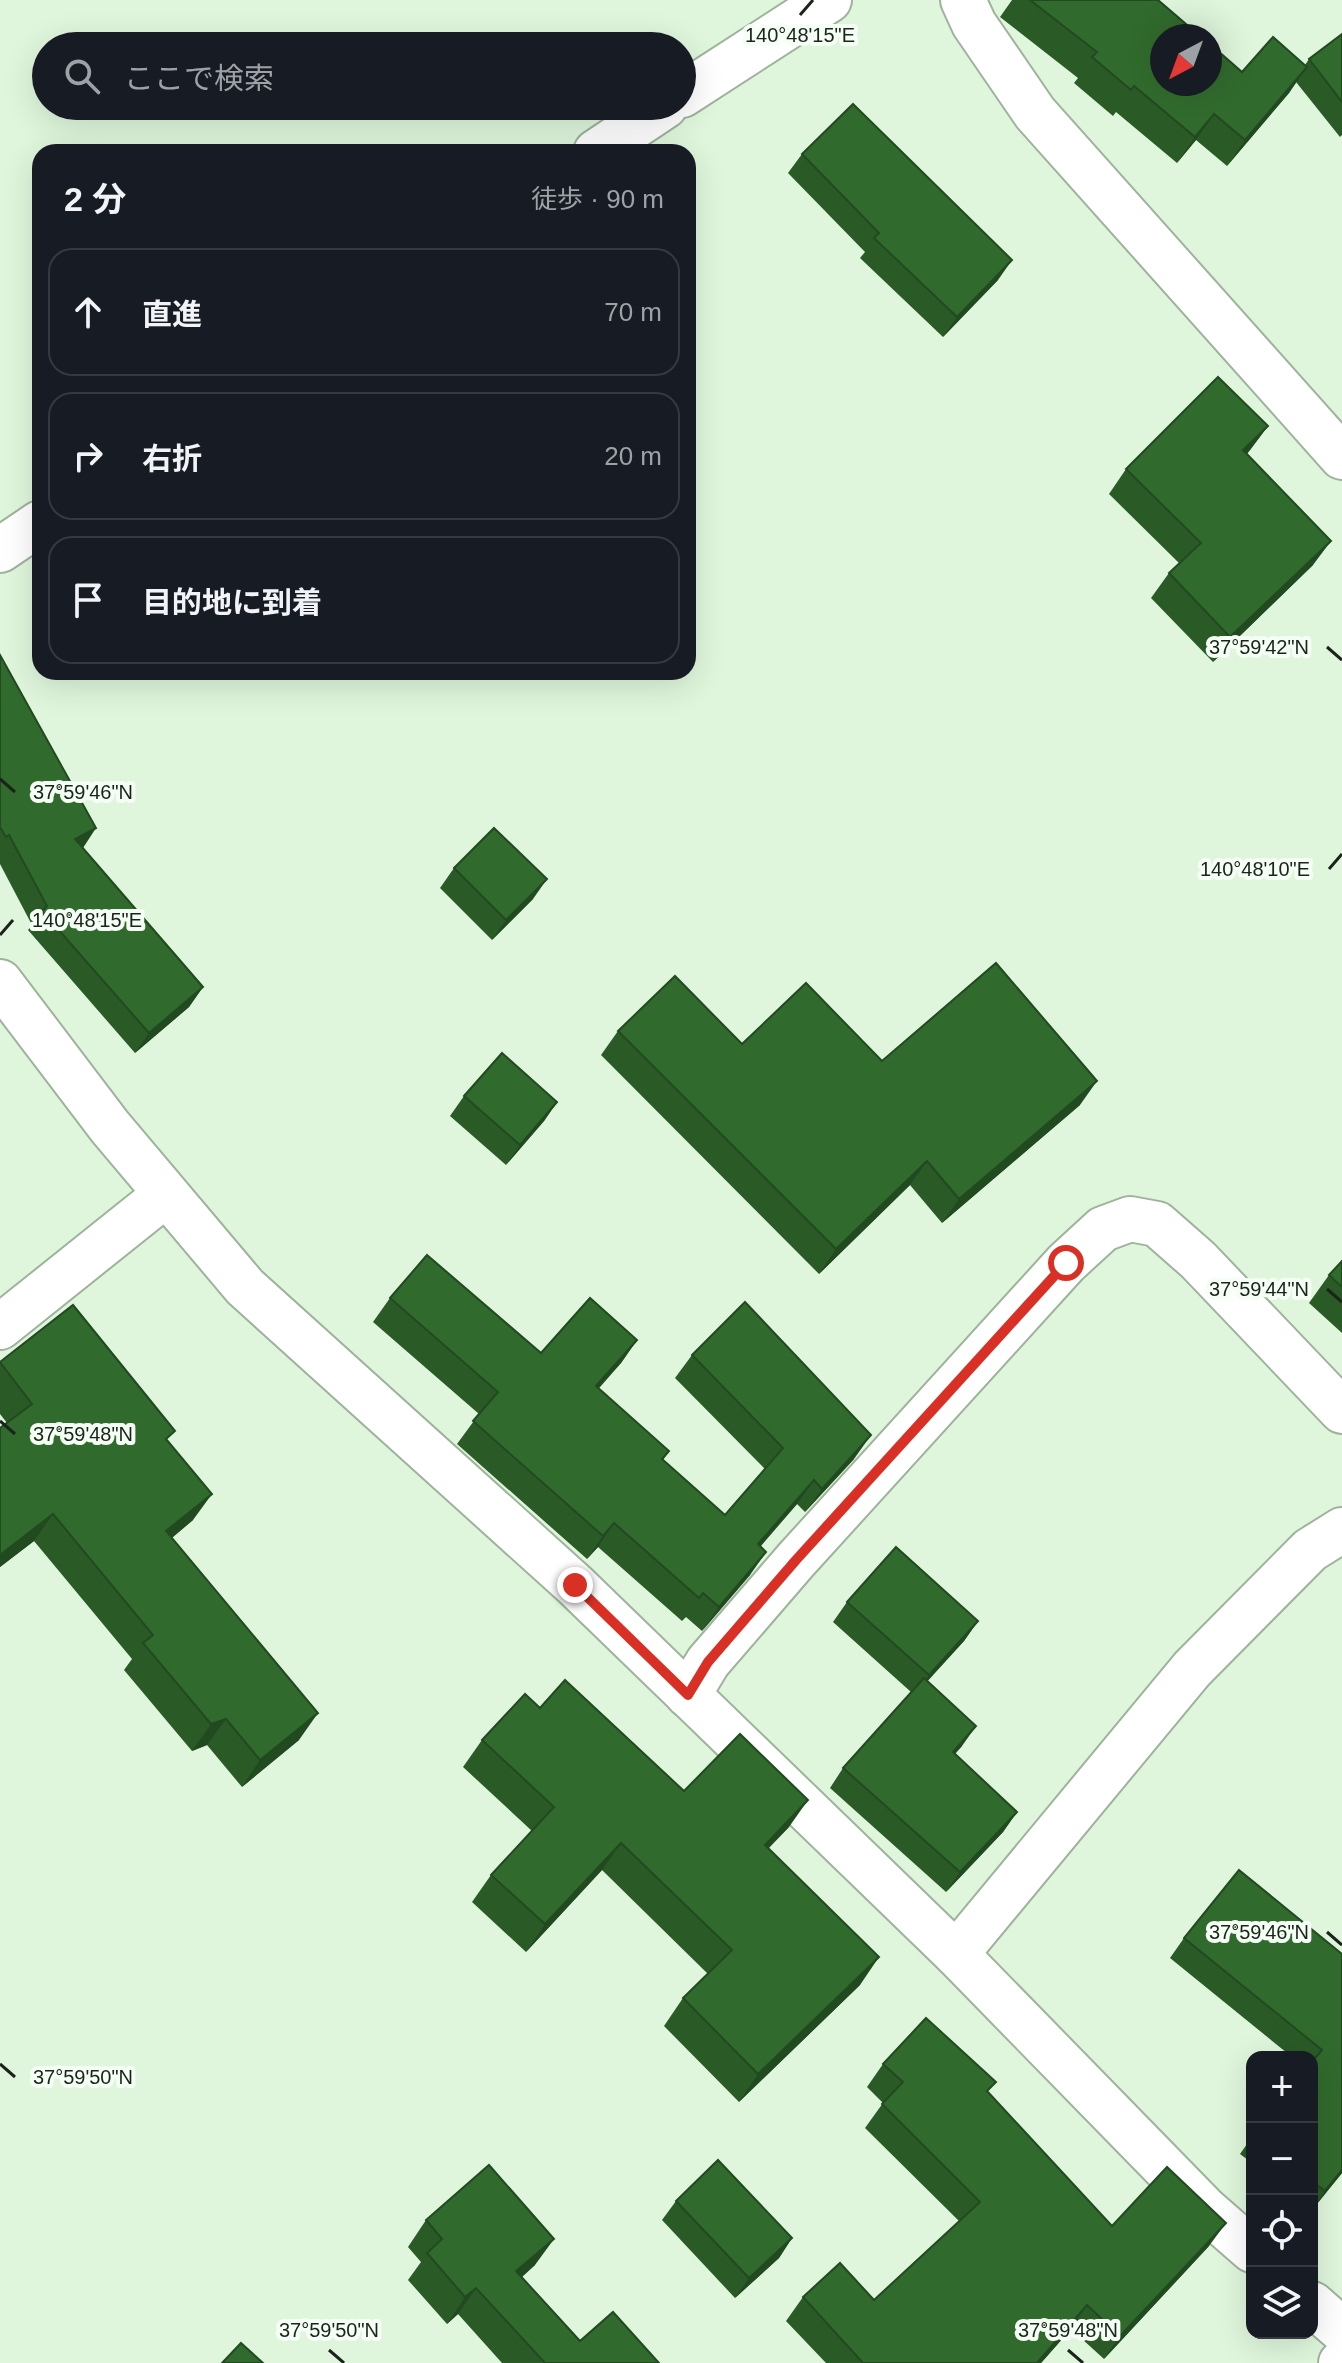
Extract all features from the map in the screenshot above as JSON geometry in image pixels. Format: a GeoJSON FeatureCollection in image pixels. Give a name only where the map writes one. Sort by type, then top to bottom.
{"type":"FeatureCollection","features":[{"type":"Feature","properties":{"kind":"street"},"geometry":{"type":"LineString","coordinates":[[696,86],[829,0]]}},
{"type":"Feature","properties":{"kind":"street"},"geometry":{"type":"LineString","coordinates":[[963,0],[974,24],[1035,113],[1342,457]]}},
{"type":"Feature","properties":{"kind":"street"},"geometry":{"type":"LineString","coordinates":[[608,144],[644,120]]}},
{"type":"Feature","properties":{"kind":"street"},"geometry":{"type":"LineString","coordinates":[[0,550],[32,528]]}},
{"type":"Feature","properties":{"kind":"street"},"geometry":{"type":"LineString","coordinates":[[0,982],[165,1195],[245,1287],[575,1585],[956,1954],[1205,2209],[1246,2245]]}},
{"type":"Feature","properties":{"kind":"street"},"geometry":{"type":"LineString","coordinates":[[0,1327],[165,1195]]}},
{"type":"Feature","properties":{"kind":"street"},"geometry":{"type":"LineString","coordinates":[[688,1695],[708,1662],[796,1560],[1066,1263],[1103,1229],[1130,1219],[1157,1224],[1198,1260],[1342,1411]]}},
{"type":"Feature","properties":{"kind":"street"},"geometry":{"type":"LineString","coordinates":[[956,1954],[1192,1669],[1310,1550],[1342,1530]]}},
{"type":"Feature","properties":{"kind":"street"},"geometry":{"type":"LineString","coordinates":[[1318,2309],[1342,2330]]}},
{"type":"Feature","properties":{"kind":"building"},"geometry":{"type":"Polygon","coordinates":[[[1030,0],[1158,0],[1186,24],[1150,24],[1150,96],[1222,96],[1222,54],[1242,72],[1273,37],[1307,67],[1245,140],[1214,114],[1195,137],[1134,86],[1131,90],[1092,57],[1097,52],[1030,0]]]}},
{"type":"Feature","properties":{"kind":"building"},"geometry":{"type":"Polygon","coordinates":[[[1342,34],[1342,102],[1309,59],[1342,34]]]}},
{"type":"Feature","properties":{"kind":"building"},"geometry":{"type":"Polygon","coordinates":[[[853,104],[1012,260],[957,317],[874,238],[879,233],[802,154],[853,104]]]}},
{"type":"Feature","properties":{"kind":"building"},"geometry":{"type":"Polygon","coordinates":[[[1218,377],[1268,426],[1243,450],[1331,541],[1230,637],[1169,573],[1201,543],[1126,469],[1218,377]]]}},
{"type":"Feature","properties":{"kind":"building"},"geometry":{"type":"Polygon","coordinates":[[[0,655],[96,828],[75,839],[203,987],[149,1033],[42,911],[47,906],[9,835],[6,837],[0,827],[0,655]]]}},
{"type":"Feature","properties":{"kind":"building"},"geometry":{"type":"Polygon","coordinates":[[[494,828],[547,879],[506,920],[454,868],[494,828]]]}},
{"type":"Feature","properties":{"kind":"building"},"geometry":{"type":"Polygon","coordinates":[[[996,963],[1097,1081],[959,1199],[927,1161],[836,1249],[618,1031],[675,976],[742,1044],[806,983],[882,1061],[996,963]]]}},
{"type":"Feature","properties":{"kind":"building"},"geometry":{"type":"Polygon","coordinates":[[[502,1053],[557,1102],[520,1145],[464,1096],[502,1053]]]}},
{"type":"Feature","properties":{"kind":"building"},"geometry":{"type":"Polygon","coordinates":[[[427,1255],[541,1353],[590,1298],[637,1340],[596,1386],[669,1451],[662,1459],[725,1515],[783,1448],[692,1355],[745,1302],[871,1435],[822,1489],[814,1480],[758,1544],[766,1552],[719,1607],[703,1593],[699,1598],[614,1523],[603,1536],[473,1421],[498,1392],[390,1298],[427,1255]]]}},
{"type":"Feature","properties":{"kind":"building"},"geometry":{"type":"Polygon","coordinates":[[[1342,1261],[1342,1287],[1329,1275],[1342,1261]]]}},
{"type":"Feature","properties":{"kind":"building"},"geometry":{"type":"Polygon","coordinates":[[[73,1305],[175,1431],[166,1439],[212,1494],[166,1531],[318,1713],[260,1760],[226,1719],[211,1724],[143,1643],[153,1635],[53,1514],[0,1555],[0,1428],[32,1404],[0,1362],[73,1305]]]}},
{"type":"Feature","properties":{"kind":"building"},"geometry":{"type":"Polygon","coordinates":[[[896,1547],[978,1621],[929,1675],[847,1602],[896,1547]]]}},
{"type":"Feature","properties":{"kind":"building"},"geometry":{"type":"Polygon","coordinates":[[[924,1678],[976,1726],[953,1752],[1017,1812],[960,1872],[843,1768],[924,1678]]]}},
{"type":"Feature","properties":{"kind":"building"},"geometry":{"type":"Polygon","coordinates":[[[565,1680],[684,1791],[740,1734],[808,1800],[765,1845],[879,1957],[758,2074],[683,1998],[732,1950],[621,1843],[545,1924],[491,1875],[554,1807],[482,1740],[525,1694],[540,1708],[565,1680]]]}},
{"type":"Feature","properties":{"kind":"building"},"geometry":{"type":"Polygon","coordinates":[[[1239,1870],[1342,1954],[1342,2170],[1325,2191],[1318,2186],[1318,2055],[1322,2050],[1184,1938],[1239,1870]]]}},
{"type":"Feature","properties":{"kind":"building"},"geometry":{"type":"Polygon","coordinates":[[[926,2018],[996,2082],[987,2091],[1112,2226],[1167,2167],[1226,2223],[1120,2336],[1087,2305],[1037,2363],[863,2363],[803,2297],[840,2263],[874,2300],[980,2202],[882,2104],[903,2082],[883,2064],[926,2018]]]}},
{"type":"Feature","properties":{"kind":"building"},"geometry":{"type":"Polygon","coordinates":[[[718,2160],[792,2238],[749,2278],[676,2201],[718,2160]]]}},
{"type":"Feature","properties":{"kind":"building"},"geometry":{"type":"Polygon","coordinates":[[[489,2165],[554,2239],[516,2271],[580,2341],[613,2312],[659,2363],[545,2363],[476,2288],[465,2297],[427,2253],[442,2239],[426,2220],[489,2165]]]}},
{"type":"Feature","properties":{"kind":"building"},"geometry":{"type":"Polygon","coordinates":[[[241,2343],[263,2363],[222,2363],[241,2343]]]}},
{"type":"Feature","properties":{"kind":"route"},"geometry":{"type":"LineString","coordinates":[[575,1585],[688,1695],[708,1662],[796,1560],[1066,1263]]}}]}
